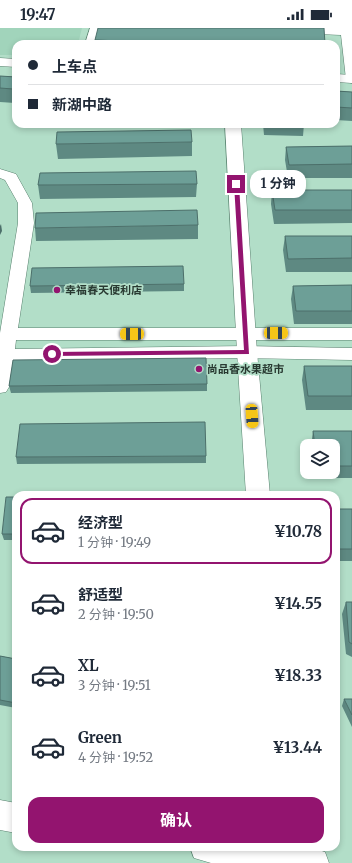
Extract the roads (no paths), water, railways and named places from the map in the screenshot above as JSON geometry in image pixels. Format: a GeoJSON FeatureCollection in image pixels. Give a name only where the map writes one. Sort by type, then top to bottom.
{"type":"FeatureCollection","features":[{"type":"Feature","properties":{"kind":"street"},"geometry":{"type":"LineString","coordinates":[[92,40],[96,28]]}},
{"type":"Feature","properties":{"kind":"street"},"geometry":{"type":"LineString","coordinates":[[248,28],[348,31],[352,79],[340,78]]}},
{"type":"Feature","properties":{"kind":"street"},"geometry":{"type":"LineString","coordinates":[[0,62],[12,63]]}},
{"type":"Feature","properties":{"kind":"street"},"geometry":{"type":"LineString","coordinates":[[232,128],[244,352],[254,491]]}},
{"type":"Feature","properties":{"kind":"street"},"geometry":{"type":"LineString","coordinates":[[0,173],[12,177],[25,203],[26,223],[0,387]]}},
{"type":"Feature","properties":{"kind":"street"},"geometry":{"type":"LineString","coordinates":[[8,334],[352,334]]}},
{"type":"Feature","properties":{"kind":"street"},"geometry":{"type":"LineString","coordinates":[[244,352],[258,491]]}},
{"type":"Feature","properties":{"kind":"street"},"geometry":{"type":"LineString","coordinates":[[5,355],[244,352],[352,354]]}},
{"type":"Feature","properties":{"kind":"street"},"geometry":{"type":"LineString","coordinates":[[0,815],[12,817]]}},
{"type":"Feature","properties":{"kind":"street"},"geometry":{"type":"LineString","coordinates":[[255,851],[292,854]]}},
{"type":"Feature","properties":{"kind":"place","name":"幸福春天便利店"},"geometry":{"type":"Point","coordinates":[57,290]}},
{"type":"Feature","properties":{"kind":"place","name":"尚品香水果超市"},"geometry":{"type":"Point","coordinates":[199,369]}}]}
